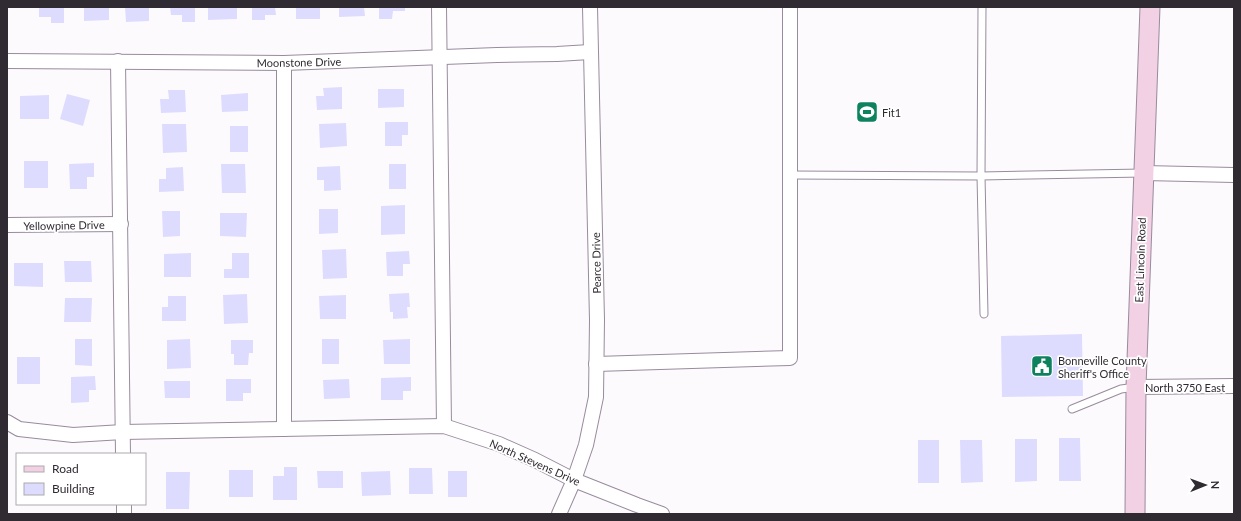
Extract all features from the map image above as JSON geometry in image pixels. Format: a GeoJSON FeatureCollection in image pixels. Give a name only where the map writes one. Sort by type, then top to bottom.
{"type":"FeatureCollection","features":[{"type":"Feature","properties":{"kind":"main road","name":"East Lincoln Road"},"geometry":{"type":"LineString","coordinates":[[1135,514],[1136,387],[1150,7]]}},
{"type":"Feature","properties":{"kind":"street"},"geometry":{"type":"LineString","coordinates":[[439,7],[444,426]]}},
{"type":"Feature","properties":{"kind":"street","name":"Pearce Drive"},"geometry":{"type":"LineString","coordinates":[[560,514],[586,445],[596,397],[597,320],[590,7]]}},
{"type":"Feature","properties":{"kind":"street"},"geometry":{"type":"LineString","coordinates":[[596,364],[790,358],[790,7]]}},
{"type":"Feature","properties":{"kind":"street","name":"Moonstone Drive"},"geometry":{"type":"LineString","coordinates":[[7,61],[284,63],[590,52]]}},
{"type":"Feature","properties":{"kind":"street"},"geometry":{"type":"LineString","coordinates":[[118,61],[123,453]]}},
{"type":"Feature","properties":{"kind":"street"},"geometry":{"type":"LineString","coordinates":[[284,63],[284,429]]}},
{"type":"Feature","properties":{"kind":"street"},"geometry":{"type":"LineString","coordinates":[[1144,172],[1234,175]]}},
{"type":"Feature","properties":{"kind":"street","name":"Yellowpine Drive"},"geometry":{"type":"LineString","coordinates":[[7,225],[121,224]]}},
{"type":"Feature","properties":{"kind":"street","name":"North 3750 East"},"geometry":{"type":"LineString","coordinates":[[1136,387],[1234,386]]}},
{"type":"Feature","properties":{"kind":"street","name":"North Stevens Drive"},"geometry":{"type":"LineString","coordinates":[[7,422],[19,429],[73,435],[123,432],[444,426],[499,444],[574,480],[662,514]]}},
{"type":"Feature","properties":{"kind":"lane"},"geometry":{"type":"LineString","coordinates":[[982,7],[981,176],[984,314]]}},
{"type":"Feature","properties":{"kind":"lane"},"geometry":{"type":"LineString","coordinates":[[790,175],[981,176],[1144,172]]}},
{"type":"Feature","properties":{"kind":"lane"},"geometry":{"type":"LineString","coordinates":[[1072,409],[1121,389],[1136,387]]}},
{"type":"Feature","properties":{"kind":"building"},"geometry":{"type":"Polygon","coordinates":[[[39,7],[64,7],[64,23],[51,23],[51,17],[39,17],[39,7]]]}},
{"type":"Feature","properties":{"kind":"building"},"geometry":{"type":"Polygon","coordinates":[[[84,7],[109,7],[109,20],[84,21],[84,7]]]}},
{"type":"Feature","properties":{"kind":"building"},"geometry":{"type":"Polygon","coordinates":[[[125,7],[149,7],[149,21],[126,22],[125,7]]]}},
{"type":"Feature","properties":{"kind":"building"},"geometry":{"type":"Polygon","coordinates":[[[170,7],[195,7],[195,22],[182,22],[182,15],[171,15],[170,7]]]}},
{"type":"Feature","properties":{"kind":"building"},"geometry":{"type":"Polygon","coordinates":[[[208,7],[237,7],[237,19],[208,20],[208,7]]]}},
{"type":"Feature","properties":{"kind":"building"},"geometry":{"type":"Polygon","coordinates":[[[252,7],[275,7],[276,15],[265,15],[265,20],[252,20],[252,7]]]}},
{"type":"Feature","properties":{"kind":"building"},"geometry":{"type":"Polygon","coordinates":[[[296,7],[320,7],[320,19],[296,19],[296,7]]]}},
{"type":"Feature","properties":{"kind":"building"},"geometry":{"type":"Polygon","coordinates":[[[339,7],[364,7],[365,16],[339,17],[339,7]]]}},
{"type":"Feature","properties":{"kind":"building"},"geometry":{"type":"Polygon","coordinates":[[[379,7],[405,7],[405,11],[393,11],[392,19],[379,19],[379,7]]]}},
{"type":"Feature","properties":{"kind":"building"},"geometry":{"type":"Polygon","coordinates":[[[342,87],[342,109],[317,110],[316,96],[324,96],[323,88],[342,87]]]}},
{"type":"Feature","properties":{"kind":"building"},"geometry":{"type":"Polygon","coordinates":[[[378,89],[404,89],[404,107],[378,108],[378,89]]]}},
{"type":"Feature","properties":{"kind":"building"},"geometry":{"type":"Polygon","coordinates":[[[168,90],[185,90],[186,112],[161,113],[160,99],[169,99],[168,90]]]}},
{"type":"Feature","properties":{"kind":"building"},"geometry":{"type":"Polygon","coordinates":[[[248,93],[248,111],[222,112],[221,95],[248,93]]]}},
{"type":"Feature","properties":{"kind":"building"},"geometry":{"type":"Polygon","coordinates":[[[67,94],[90,100],[83,126],[60,119],[67,94]]]}},
{"type":"Feature","properties":{"kind":"building"},"geometry":{"type":"Polygon","coordinates":[[[49,95],[49,119],[20,119],[20,96],[49,95]]]}},
{"type":"Feature","properties":{"kind":"building"},"geometry":{"type":"Polygon","coordinates":[[[385,122],[408,122],[408,135],[402,135],[402,146],[385,146],[385,122]]]}},
{"type":"Feature","properties":{"kind":"building"},"geometry":{"type":"Polygon","coordinates":[[[346,123],[347,146],[320,148],[319,124],[346,123]]]}},
{"type":"Feature","properties":{"kind":"building"},"geometry":{"type":"Polygon","coordinates":[[[162,124],[186,124],[187,152],[163,153],[162,124]]]}},
{"type":"Feature","properties":{"kind":"building"},"geometry":{"type":"Polygon","coordinates":[[[230,126],[248,126],[248,152],[230,152],[230,126]]]}},
{"type":"Feature","properties":{"kind":"building"},"geometry":{"type":"Polygon","coordinates":[[[24,161],[48,161],[48,188],[24,188],[24,161]]]}},
{"type":"Feature","properties":{"kind":"building"},"geometry":{"type":"Polygon","coordinates":[[[94,163],[94,177],[87,177],[87,189],[70,189],[69,164],[94,163]]]}},
{"type":"Feature","properties":{"kind":"building"},"geometry":{"type":"Polygon","coordinates":[[[221,164],[245,164],[246,193],[222,193],[221,164]]]}},
{"type":"Feature","properties":{"kind":"building"},"geometry":{"type":"Polygon","coordinates":[[[389,164],[406,164],[406,189],[389,189],[389,164]]]}},
{"type":"Feature","properties":{"kind":"building"},"geometry":{"type":"Polygon","coordinates":[[[340,166],[341,190],[324,191],[324,180],[317,180],[317,167],[340,166]]]}},
{"type":"Feature","properties":{"kind":"building"},"geometry":{"type":"Polygon","coordinates":[[[183,167],[184,191],[159,192],[159,179],[166,179],[166,168],[183,167]]]}},
{"type":"Feature","properties":{"kind":"building"},"geometry":{"type":"Polygon","coordinates":[[[405,205],[405,234],[381,235],[381,206],[405,205]]]}},
{"type":"Feature","properties":{"kind":"building"},"geometry":{"type":"Polygon","coordinates":[[[319,209],[338,209],[338,233],[319,234],[319,209]]]}},
{"type":"Feature","properties":{"kind":"building"},"geometry":{"type":"Polygon","coordinates":[[[162,211],[180,211],[180,236],[163,237],[162,211]]]}},
{"type":"Feature","properties":{"kind":"building"},"geometry":{"type":"Polygon","coordinates":[[[220,213],[247,213],[246,237],[220,236],[220,213]]]}},
{"type":"Feature","properties":{"kind":"building"},"geometry":{"type":"Polygon","coordinates":[[[346,249],[347,278],[323,279],[322,250],[346,249]]]}},
{"type":"Feature","properties":{"kind":"building"},"geometry":{"type":"Polygon","coordinates":[[[409,251],[410,264],[403,264],[403,276],[387,276],[386,252],[409,251]]]}},
{"type":"Feature","properties":{"kind":"building"},"geometry":{"type":"Polygon","coordinates":[[[191,253],[191,277],[164,277],[164,254],[191,253]]]}},
{"type":"Feature","properties":{"kind":"building"},"geometry":{"type":"Polygon","coordinates":[[[232,253],[249,253],[249,278],[224,278],[224,269],[232,269],[232,253]]]}},
{"type":"Feature","properties":{"kind":"building"},"geometry":{"type":"Polygon","coordinates":[[[64,261],[91,261],[92,282],[65,282],[64,261]]]}},
{"type":"Feature","properties":{"kind":"building"},"geometry":{"type":"Polygon","coordinates":[[[14,263],[43,263],[43,287],[14,286],[14,263]]]}},
{"type":"Feature","properties":{"kind":"building"},"geometry":{"type":"Polygon","coordinates":[[[409,293],[410,307],[407,307],[408,318],[393,319],[393,312],[390,312],[389,294],[409,293]]]}},
{"type":"Feature","properties":{"kind":"building"},"geometry":{"type":"Polygon","coordinates":[[[247,294],[248,323],[224,324],[223,295],[247,294]]]}},
{"type":"Feature","properties":{"kind":"building"},"geometry":{"type":"Polygon","coordinates":[[[346,295],[346,319],[320,319],[319,296],[346,295]]]}},
{"type":"Feature","properties":{"kind":"building"},"geometry":{"type":"Polygon","coordinates":[[[168,296],[186,296],[186,321],[162,321],[162,307],[168,307],[168,296]]]}},
{"type":"Feature","properties":{"kind":"building"},"geometry":{"type":"Polygon","coordinates":[[[65,298],[92,298],[91,322],[64,322],[65,298]]]}},
{"type":"Feature","properties":{"kind":"building","name":"Bonneville County Sheriff's Office"},"geometry":{"type":"Polygon","coordinates":[[[1082,334],[1083,396],[1002,397],[1001,336],[1082,334]]]}},
{"type":"Feature","properties":{"kind":"building"},"geometry":{"type":"Polygon","coordinates":[[[75,339],[92,339],[92,366],[75,365],[75,339]]]}},
{"type":"Feature","properties":{"kind":"building"},"geometry":{"type":"Polygon","coordinates":[[[190,339],[191,368],[167,369],[167,340],[190,339]]]}},
{"type":"Feature","properties":{"kind":"building"},"geometry":{"type":"Polygon","coordinates":[[[322,339],[339,339],[339,364],[322,364],[322,339]]]}},
{"type":"Feature","properties":{"kind":"building"},"geometry":{"type":"Polygon","coordinates":[[[410,339],[410,364],[384,364],[383,340],[410,339]]]}},
{"type":"Feature","properties":{"kind":"building"},"geometry":{"type":"Polygon","coordinates":[[[231,340],[253,340],[253,353],[249,353],[248,365],[234,365],[234,354],[231,354],[231,340]]]}},
{"type":"Feature","properties":{"kind":"building"},"geometry":{"type":"Polygon","coordinates":[[[17,357],[40,357],[40,384],[17,384],[17,357]]]}},
{"type":"Feature","properties":{"kind":"building"},"geometry":{"type":"Polygon","coordinates":[[[95,376],[96,390],[89,390],[89,402],[71,403],[71,377],[95,376]]]}},
{"type":"Feature","properties":{"kind":"building"},"geometry":{"type":"Polygon","coordinates":[[[411,377],[411,391],[403,391],[403,400],[381,400],[381,378],[411,377]]]}},
{"type":"Feature","properties":{"kind":"building"},"geometry":{"type":"Polygon","coordinates":[[[226,379],[251,379],[251,393],[243,393],[243,401],[226,401],[226,379]]]}},
{"type":"Feature","properties":{"kind":"building"},"geometry":{"type":"Polygon","coordinates":[[[349,379],[350,398],[324,399],[323,380],[349,379]]]}},
{"type":"Feature","properties":{"kind":"building"},"geometry":{"type":"Polygon","coordinates":[[[164,381],[190,381],[190,398],[165,398],[164,381]]]}},
{"type":"Feature","properties":{"kind":"building"},"geometry":{"type":"Polygon","coordinates":[[[1059,438],[1080,438],[1081,481],[1059,481],[1059,438]]]}},
{"type":"Feature","properties":{"kind":"building"},"geometry":{"type":"Polygon","coordinates":[[[1015,439],[1037,439],[1037,481],[1015,482],[1015,439]]]}},
{"type":"Feature","properties":{"kind":"building"},"geometry":{"type":"Polygon","coordinates":[[[918,440],[939,440],[939,483],[918,483],[918,440]]]}},
{"type":"Feature","properties":{"kind":"building"},"geometry":{"type":"Polygon","coordinates":[[[960,440],[982,440],[983,482],[961,483],[960,440]]]}},
{"type":"Feature","properties":{"kind":"building"},"geometry":{"type":"Polygon","coordinates":[[[284,467],[297,467],[297,500],[273,500],[273,476],[284,476],[284,467]]]}},
{"type":"Feature","properties":{"kind":"building"},"geometry":{"type":"Polygon","coordinates":[[[409,468],[432,468],[433,494],[409,494],[409,468]]]}},
{"type":"Feature","properties":{"kind":"building"},"geometry":{"type":"Polygon","coordinates":[[[229,470],[253,470],[253,497],[229,497],[229,470]]]}},
{"type":"Feature","properties":{"kind":"building"},"geometry":{"type":"Polygon","coordinates":[[[317,471],[343,471],[343,488],[318,488],[317,471]]]}},
{"type":"Feature","properties":{"kind":"building"},"geometry":{"type":"Polygon","coordinates":[[[390,471],[391,495],[362,496],[361,472],[390,471]]]}},
{"type":"Feature","properties":{"kind":"building"},"geometry":{"type":"Polygon","coordinates":[[[448,471],[467,471],[467,497],[448,497],[448,471]]]}},
{"type":"Feature","properties":{"kind":"building"},"geometry":{"type":"Polygon","coordinates":[[[166,472],[190,472],[189,509],[166,509],[166,472]]]}},
{"type":"Feature","properties":{"kind":"place","name":"Fit1"},"geometry":{"type":"Point","coordinates":[867,112]}},
{"type":"Feature","properties":{"kind":"place","name":"Bonneville County Sheriff's Office"},"geometry":{"type":"Point","coordinates":[1042,366]}}]}
